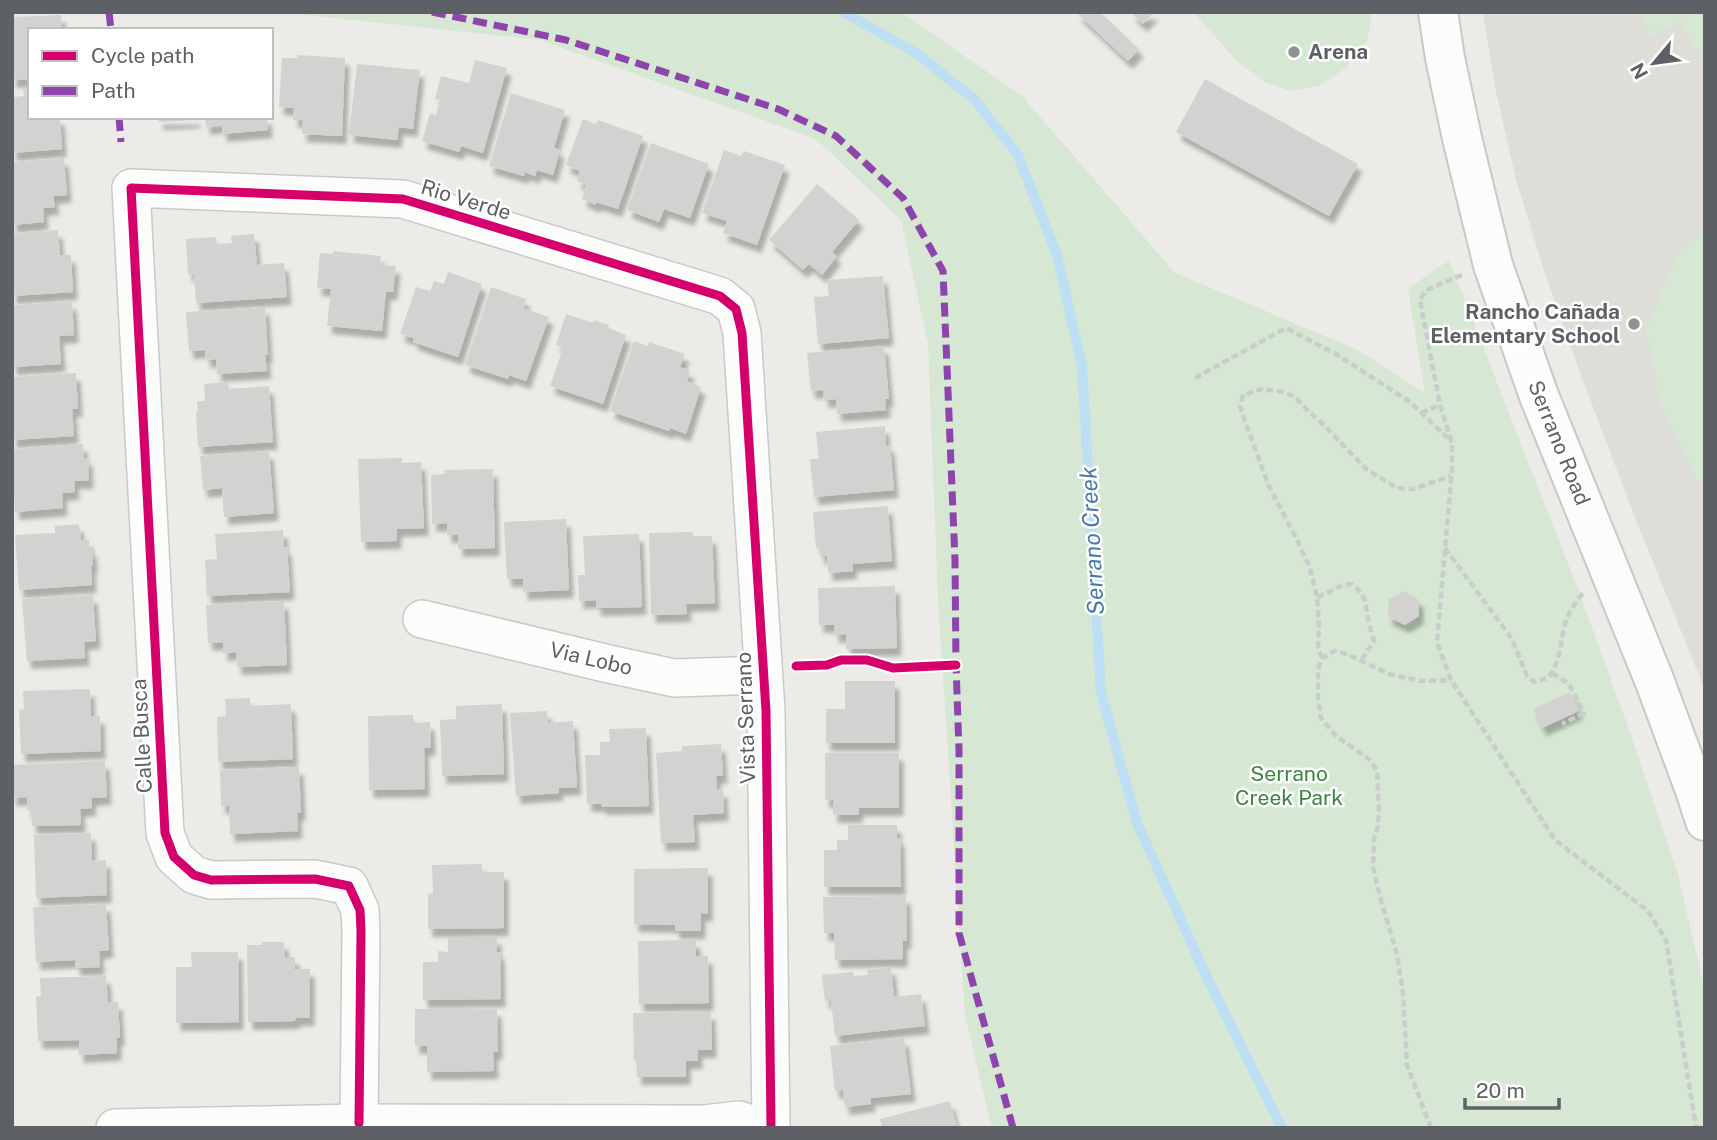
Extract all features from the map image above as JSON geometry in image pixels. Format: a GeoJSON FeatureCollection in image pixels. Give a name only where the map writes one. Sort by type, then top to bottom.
{"type":"FeatureCollection","features":[{"type":"Feature","properties":{"kind":"street","name":"Serrano Road"},"geometry":{"type":"LineString","coordinates":[[1438,12],[1462,138],[1493,265],[1539,396],[1655,682],[1705,821]]}},
{"type":"Feature","properties":{"kind":"street","name":"Rio Verde"},"geometry":{"type":"LineString","coordinates":[[131,188],[403,199],[720,296],[736,309]]}},
{"type":"Feature","properties":{"kind":"street","name":"Calle Busca"},"geometry":{"type":"LineString","coordinates":[[131,188],[165,833],[174,857],[194,875],[211,880],[315,879],[349,886],[360,910],[362,931],[359,1123]]}},
{"type":"Feature","properties":{"kind":"street","name":"Vista Serrano"},"geometry":{"type":"LineString","coordinates":[[736,309],[742,333],[766,711],[771,1128]]}},
{"type":"Feature","properties":{"kind":"street","name":"Via Lobo"},"geometry":{"type":"LineString","coordinates":[[422,619],[674,678],[763,675]]}},
{"type":"Feature","properties":{"kind":"street"},"geometry":{"type":"LineString","coordinates":[[116,1128],[359,1123],[704,1124],[738,1120],[763,1128]]}},
{"type":"Feature","properties":{"kind":"path"},"geometry":{"type":"LineString","coordinates":[[1493,265],[1426,290],[1420,300],[1440,405],[1452,443],[1437,642],[1451,680],[1555,840],[1648,911],[1666,940],[1696,1128]]}},
{"type":"Feature","properties":{"kind":"path"},"geometry":{"type":"LineString","coordinates":[[1195,378],[1286,328],[1336,354],[1410,402],[1452,443]]}},
{"type":"Feature","properties":{"kind":"path"},"geometry":{"type":"LineString","coordinates":[[1322,658],[1318,648],[1317,597],[1310,568],[1255,452],[1240,407],[1243,396],[1261,389],[1283,392],[1295,397],[1366,469],[1397,488],[1413,488],[1451,476]]}},
{"type":"Feature","properties":{"kind":"path"},"geometry":{"type":"LineString","coordinates":[[1421,413],[1440,405]]}},
{"type":"Feature","properties":{"kind":"path"},"geometry":{"type":"LineString","coordinates":[[1445,547],[1512,639],[1527,676],[1534,682],[1548,678],[1555,667],[1571,608],[1584,592],[1614,580]]}},
{"type":"Feature","properties":{"kind":"path"},"geometry":{"type":"LineString","coordinates":[[1317,597],[1327,594],[1340,584],[1351,584],[1358,589],[1367,604],[1368,621],[1374,641],[1361,661]]}},
{"type":"Feature","properties":{"kind":"path"},"geometry":{"type":"LineString","coordinates":[[1431,1128],[1407,1065],[1403,993],[1397,954],[1373,867],[1379,808],[1377,771],[1370,760],[1335,734],[1321,718],[1318,669],[1322,658],[1334,651],[1347,654],[1389,674],[1421,681],[1451,680]]}},
{"type":"Feature","properties":{"kind":"path"},"geometry":{"type":"LineString","coordinates":[[1552,673],[1569,684],[1584,713],[1562,724]]}},
{"type":"Feature","properties":{"kind":"shaded area","name":"Rancho Cañada Elementary School"},"geometry":{"type":"Polygon","coordinates":[[[1483,12],[1705,12],[1705,690],[1632,510],[1544,271],[1515,176],[1495,87],[1483,12]]]}},
{"type":"Feature","properties":{"kind":"green space","name":"Serrano Creek Park"},"geometry":{"type":"Polygon","coordinates":[[[279,12],[901,12],[1022,96],[1175,273],[1356,349],[1425,393],[1408,289],[1449,260],[1579,592],[1678,874],[1705,992],[1705,1128],[992,1128],[965,1016],[938,599],[928,344],[901,220],[816,139],[540,40],[279,12]]]}},
{"type":"Feature","properties":{"kind":"green space","name":"Arena"},"geometry":{"type":"Polygon","coordinates":[[[1193,12],[1372,12],[1367,42],[1346,68],[1319,86],[1290,91],[1265,82],[1239,63],[1193,12]]]}},
{"type":"Feature","properties":{"kind":"green space"},"geometry":{"type":"Polygon","coordinates":[[[1638,12],[1705,12],[1705,65],[1681,21],[1652,37],[1638,12]]]}},
{"type":"Feature","properties":{"kind":"green space"},"geometry":{"type":"Polygon","coordinates":[[[1705,229],[1705,477],[1698,480],[1661,407],[1646,328],[1680,250],[1705,229]]]}},
{"type":"Feature","properties":{"kind":"building"},"geometry":{"type":"Polygon","coordinates":[[[1076,12],[1100,12],[1139,49],[1128,61],[1076,12]]]}},
{"type":"Feature","properties":{"kind":"building"},"geometry":{"type":"Polygon","coordinates":[[[1130,12],[1154,12],[1143,24],[1130,12]]]}},
{"type":"Feature","properties":{"kind":"building"},"geometry":{"type":"Polygon","coordinates":[[[61,15],[62,28],[28,28],[28,79],[12,80],[12,17],[61,15]]]}},
{"type":"Feature","properties":{"kind":"building"},"geometry":{"type":"Polygon","coordinates":[[[297,55],[345,58],[342,136],[302,134],[303,120],[293,120],[294,108],[279,107],[282,58],[297,58],[297,55]]]}},
{"type":"Feature","properties":{"kind":"building"},"geometry":{"type":"Polygon","coordinates":[[[475,60],[507,68],[483,153],[461,146],[459,152],[422,141],[430,113],[436,115],[440,100],[435,99],[441,76],[469,83],[475,60]]]}},
{"type":"Feature","properties":{"kind":"building"},"geometry":{"type":"Polygon","coordinates":[[[357,64],[420,70],[413,129],[399,127],[397,140],[349,135],[357,64]]]}},
{"type":"Feature","properties":{"kind":"building"},"geometry":{"type":"Polygon","coordinates":[[[1205,79],[1358,164],[1329,216],[1176,132],[1205,79]]]}},
{"type":"Feature","properties":{"kind":"building"},"geometry":{"type":"Polygon","coordinates":[[[23,89],[28,89],[28,119],[60,119],[62,149],[12,153],[12,97],[24,96],[23,89]]]}},
{"type":"Feature","properties":{"kind":"building"},"geometry":{"type":"Polygon","coordinates":[[[511,93],[565,110],[554,148],[560,150],[553,175],[537,170],[535,176],[525,172],[524,176],[489,166],[511,93]]]}},
{"type":"Feature","properties":{"kind":"building"},"geometry":{"type":"Polygon","coordinates":[[[158,119],[196,119],[196,120],[159,122],[158,119]]]}},
{"type":"Feature","properties":{"kind":"building"},"geometry":{"type":"Polygon","coordinates":[[[205,119],[267,119],[268,130],[222,134],[222,125],[206,127],[205,119]]]}},
{"type":"Feature","properties":{"kind":"building"},"geometry":{"type":"Polygon","coordinates":[[[583,119],[596,124],[598,120],[643,136],[618,209],[582,199],[586,185],[577,181],[580,171],[566,165],[583,119]]]}},
{"type":"Feature","properties":{"kind":"building"},"geometry":{"type":"Polygon","coordinates":[[[651,143],[709,164],[690,218],[664,209],[659,222],[627,210],[651,143]]]}},
{"type":"Feature","properties":{"kind":"building"},"geometry":{"type":"Polygon","coordinates":[[[724,150],[741,156],[744,151],[785,165],[757,245],[723,233],[727,221],[702,213],[724,150]]]}},
{"type":"Feature","properties":{"kind":"building"},"geometry":{"type":"Polygon","coordinates":[[[64,158],[67,195],[53,196],[55,207],[43,208],[44,222],[12,225],[12,162],[64,158]]]}},
{"type":"Feature","properties":{"kind":"building"},"geometry":{"type":"Polygon","coordinates":[[[817,184],[859,220],[832,252],[837,256],[822,275],[809,264],[803,270],[769,240],[817,184]]]}},
{"type":"Feature","properties":{"kind":"building"},"geometry":{"type":"Polygon","coordinates":[[[58,230],[60,255],[71,255],[73,292],[12,296],[12,233],[58,230]]]}},
{"type":"Feature","properties":{"kind":"building"},"geometry":{"type":"Polygon","coordinates":[[[254,234],[257,265],[284,263],[287,297],[196,303],[194,274],[188,274],[186,239],[216,237],[217,244],[232,243],[231,236],[254,234]]]}},
{"type":"Feature","properties":{"kind":"building"},"geometry":{"type":"Polygon","coordinates":[[[333,251],[381,256],[380,265],[396,266],[393,292],[386,292],[382,331],[327,326],[331,289],[317,288],[320,253],[333,254],[333,251]]]}},
{"type":"Feature","properties":{"kind":"building"},"geometry":{"type":"Polygon","coordinates":[[[448,272],[482,284],[458,357],[413,342],[414,338],[400,334],[416,287],[430,291],[434,281],[444,284],[448,272]]]}},
{"type":"Feature","properties":{"kind":"building"},"geometry":{"type":"Polygon","coordinates":[[[883,276],[889,338],[818,344],[814,297],[829,296],[827,280],[883,276]]]}},
{"type":"Feature","properties":{"kind":"building"},"geometry":{"type":"Polygon","coordinates":[[[491,287],[526,299],[523,308],[549,317],[526,381],[509,375],[508,379],[465,365],[491,287]]]}},
{"type":"Feature","properties":{"kind":"building"},"geometry":{"type":"Polygon","coordinates":[[[72,302],[74,335],[59,336],[61,364],[12,367],[12,305],[72,302]]]}},
{"type":"Feature","properties":{"kind":"building"},"geometry":{"type":"Polygon","coordinates":[[[265,307],[267,371],[217,374],[216,359],[206,360],[205,350],[189,351],[186,312],[265,307]]]}},
{"type":"Feature","properties":{"kind":"building"},"geometry":{"type":"Polygon","coordinates":[[[566,314],[609,325],[608,328],[626,335],[603,404],[550,386],[563,348],[556,345],[566,314]]]}},
{"type":"Feature","properties":{"kind":"building"},"geometry":{"type":"Polygon","coordinates":[[[634,341],[648,346],[649,342],[685,354],[680,367],[690,371],[687,381],[701,387],[686,434],[610,411],[634,341]]]}},
{"type":"Feature","properties":{"kind":"building"},"geometry":{"type":"Polygon","coordinates":[[[884,346],[889,399],[885,399],[886,410],[837,414],[836,399],[824,400],[823,390],[811,391],[807,353],[884,346]]]}},
{"type":"Feature","properties":{"kind":"building"},"geometry":{"type":"Polygon","coordinates":[[[76,373],[78,409],[72,409],[74,436],[12,440],[12,377],[76,373]]]}},
{"type":"Feature","properties":{"kind":"building"},"geometry":{"type":"Polygon","coordinates":[[[228,382],[229,389],[269,386],[273,442],[198,447],[196,411],[197,401],[205,401],[204,384],[228,382]]]}},
{"type":"Feature","properties":{"kind":"building"},"geometry":{"type":"Polygon","coordinates":[[[885,426],[886,445],[890,445],[894,490],[814,497],[810,459],[819,459],[816,432],[885,426]]]}},
{"type":"Feature","properties":{"kind":"building"},"geometry":{"type":"Polygon","coordinates":[[[83,444],[84,458],[88,458],[89,481],[74,481],[75,492],[62,493],[63,508],[15,512],[12,497],[12,449],[83,444]]]}},
{"type":"Feature","properties":{"kind":"building"},"geometry":{"type":"Polygon","coordinates":[[[269,451],[274,513],[224,517],[222,488],[203,490],[200,456],[269,451]]]}},
{"type":"Feature","properties":{"kind":"building"},"geometry":{"type":"Polygon","coordinates":[[[402,458],[402,463],[421,462],[424,528],[397,529],[397,541],[361,542],[358,459],[402,458]]]}},
{"type":"Feature","properties":{"kind":"building"},"geometry":{"type":"Polygon","coordinates":[[[493,469],[495,548],[458,549],[458,535],[447,535],[447,523],[432,524],[431,475],[445,474],[444,470],[493,469]]]}},
{"type":"Feature","properties":{"kind":"building"},"geometry":{"type":"Polygon","coordinates":[[[888,506],[892,561],[852,564],[853,571],[828,573],[827,556],[820,556],[819,547],[816,547],[813,512],[888,506]]]}},
{"type":"Feature","properties":{"kind":"building"},"geometry":{"type":"Polygon","coordinates":[[[566,519],[569,590],[523,592],[523,579],[507,579],[504,522],[566,519]]]}},
{"type":"Feature","properties":{"kind":"building"},"geometry":{"type":"Polygon","coordinates":[[[79,524],[81,540],[89,540],[89,549],[92,549],[92,585],[19,590],[15,535],[55,533],[55,526],[79,524]]]}},
{"type":"Feature","properties":{"kind":"building"},"geometry":{"type":"Polygon","coordinates":[[[283,530],[290,592],[207,596],[205,560],[217,559],[215,534],[283,530]]]}},
{"type":"Feature","properties":{"kind":"building"},"geometry":{"type":"Polygon","coordinates":[[[693,532],[693,536],[712,536],[715,603],[686,604],[687,614],[651,615],[649,533],[693,532]]]}},
{"type":"Feature","properties":{"kind":"building"},"geometry":{"type":"Polygon","coordinates":[[[639,534],[642,607],[596,608],[596,600],[579,601],[578,575],[585,575],[583,536],[639,534]]]}},
{"type":"Feature","properties":{"kind":"building"},"geometry":{"type":"Polygon","coordinates":[[[895,586],[897,648],[846,649],[846,634],[834,635],[834,625],[819,625],[818,588],[895,586]]]}},
{"type":"Feature","properties":{"kind":"building"},"geometry":{"type":"Polygon","coordinates":[[[1404,591],[1419,600],[1419,616],[1405,625],[1388,617],[1389,599],[1404,591]]]}},
{"type":"Feature","properties":{"kind":"building"},"geometry":{"type":"Polygon","coordinates":[[[93,595],[96,641],[84,642],[85,658],[27,661],[22,599],[93,595]]]}},
{"type":"Feature","properties":{"kind":"building"},"geometry":{"type":"Polygon","coordinates":[[[284,601],[287,665],[237,667],[236,652],[223,653],[223,642],[208,643],[206,605],[284,601]]]}},
{"type":"Feature","properties":{"kind":"building"},"geometry":{"type":"Polygon","coordinates":[[[845,681],[895,681],[895,743],[826,743],[826,709],[845,709],[845,681]]]}},
{"type":"Feature","properties":{"kind":"building"},"geometry":{"type":"Polygon","coordinates":[[[90,689],[91,716],[100,716],[101,751],[21,754],[19,710],[24,709],[23,691],[90,689]]]}},
{"type":"Feature","properties":{"kind":"building"},"geometry":{"type":"Polygon","coordinates":[[[1570,692],[1579,711],[1542,728],[1533,709],[1570,692]]]}},
{"type":"Feature","properties":{"kind":"building"},"geometry":{"type":"Polygon","coordinates":[[[250,698],[250,706],[291,704],[293,759],[218,762],[217,717],[226,716],[225,699],[250,698]]]}},
{"type":"Feature","properties":{"kind":"building"},"geometry":{"type":"Polygon","coordinates":[[[502,704],[504,774],[442,776],[440,720],[456,719],[456,706],[502,704]]]}},
{"type":"Feature","properties":{"kind":"building"},"geometry":{"type":"Polygon","coordinates":[[[547,711],[548,723],[573,721],[577,787],[558,788],[559,793],[516,796],[510,713],[547,711]]]}},
{"type":"Feature","properties":{"kind":"building"},"geometry":{"type":"Polygon","coordinates":[[[413,715],[413,723],[430,722],[431,748],[424,748],[425,789],[369,790],[368,716],[413,715]]]}},
{"type":"Feature","properties":{"kind":"building"},"geometry":{"type":"Polygon","coordinates":[[[646,728],[649,806],[602,807],[601,804],[587,804],[585,755],[600,755],[600,742],[610,742],[609,729],[646,728]]]}},
{"type":"Feature","properties":{"kind":"building"},"geometry":{"type":"Polygon","coordinates":[[[721,744],[723,776],[716,776],[717,790],[723,789],[724,813],[693,815],[695,842],[661,843],[656,753],[682,751],[682,746],[721,744]]]}},
{"type":"Feature","properties":{"kind":"building"},"geometry":{"type":"Polygon","coordinates":[[[825,753],[899,753],[899,808],[859,808],[858,815],[833,815],[833,800],[825,800],[825,753]]]}},
{"type":"Feature","properties":{"kind":"building"},"geometry":{"type":"Polygon","coordinates":[[[105,761],[107,797],[91,798],[92,808],[80,809],[81,825],[32,826],[31,810],[27,811],[27,797],[12,798],[12,765],[105,761]]]}},
{"type":"Feature","properties":{"kind":"building"},"geometry":{"type":"Polygon","coordinates":[[[299,767],[301,813],[297,813],[298,831],[230,834],[229,806],[221,806],[220,770],[299,767]]]}},
{"type":"Feature","properties":{"kind":"building"},"geometry":{"type":"Polygon","coordinates":[[[848,825],[897,825],[897,838],[900,838],[901,887],[824,887],[824,850],[837,850],[837,840],[848,840],[848,825]]]}},
{"type":"Feature","properties":{"kind":"building"},"geometry":{"type":"Polygon","coordinates":[[[91,833],[92,861],[106,860],[107,895],[36,898],[34,835],[91,833]]]}},
{"type":"Feature","properties":{"kind":"building"},"geometry":{"type":"Polygon","coordinates":[[[482,864],[482,872],[504,872],[504,928],[428,929],[428,894],[433,893],[432,865],[482,864]]]}},
{"type":"Feature","properties":{"kind":"building"},"geometry":{"type":"Polygon","coordinates":[[[708,868],[708,914],[701,913],[701,931],[675,931],[675,925],[634,924],[634,869],[708,868]]]}},
{"type":"Feature","properties":{"kind":"building"},"geometry":{"type":"Polygon","coordinates":[[[906,896],[907,941],[903,941],[903,959],[835,960],[834,933],[824,933],[823,897],[906,896]]]}},
{"type":"Feature","properties":{"kind":"building"},"geometry":{"type":"Polygon","coordinates":[[[106,904],[109,950],[99,951],[100,967],[76,968],[75,960],[36,962],[33,907],[106,904]]]}},
{"type":"Feature","properties":{"kind":"building"},"geometry":{"type":"Polygon","coordinates":[[[448,937],[497,937],[501,999],[423,1000],[423,962],[438,962],[438,951],[448,952],[448,937]]]}},
{"type":"Feature","properties":{"kind":"building"},"geometry":{"type":"Polygon","coordinates":[[[696,940],[696,956],[708,956],[709,1003],[639,1004],[638,941],[696,940]]]}},
{"type":"Feature","properties":{"kind":"building"},"geometry":{"type":"Polygon","coordinates":[[[262,942],[284,942],[285,957],[295,957],[295,969],[310,969],[310,1018],[248,1022],[247,945],[262,945],[262,942]]]}},
{"type":"Feature","properties":{"kind":"building"},"geometry":{"type":"Polygon","coordinates":[[[191,952],[238,952],[239,1022],[176,1023],[176,967],[192,967],[191,952]]]}},
{"type":"Feature","properties":{"kind":"building"},"geometry":{"type":"Polygon","coordinates":[[[891,967],[894,997],[921,994],[925,1026],[835,1036],[831,1001],[825,1001],[822,975],[853,972],[854,976],[868,975],[867,970],[891,967]]]}},
{"type":"Feature","properties":{"kind":"building"},"geometry":{"type":"Polygon","coordinates":[[[106,976],[108,1002],[118,1002],[120,1038],[117,1038],[117,1053],[79,1055],[79,1040],[38,1041],[36,997],[41,996],[40,978],[106,976]]]}},
{"type":"Feature","properties":{"kind":"building"},"geometry":{"type":"Polygon","coordinates":[[[415,1009],[497,1009],[498,1052],[493,1052],[494,1071],[427,1072],[427,1046],[415,1046],[415,1009]]]}},
{"type":"Feature","properties":{"kind":"building"},"geometry":{"type":"Polygon","coordinates":[[[711,1012],[712,1050],[698,1050],[698,1061],[686,1061],[686,1077],[637,1077],[633,1013],[711,1012]]]}},
{"type":"Feature","properties":{"kind":"building"},"geometry":{"type":"Polygon","coordinates":[[[904,1038],[911,1094],[870,1098],[871,1104],[845,1107],[843,1090],[835,1091],[830,1046],[904,1038]]]}},
{"type":"Feature","properties":{"kind":"building"},"geometry":{"type":"Polygon","coordinates":[[[950,1101],[957,1128],[882,1128],[880,1119],[950,1101]]]}},
{"type":"Feature","properties":{"kind":"waterway","name":"Serrano Creek"},"geometry":{"type":"LineString","coordinates":[[843,12],[916,53],[975,100],[1018,155],[1057,255],[1082,366],[1101,693],[1137,823],[1203,969],[1282,1128]]}},
{"type":"Feature","properties":{"kind":"marked path"},"geometry":{"type":"LineString","coordinates":[[109,12],[111,28]]}},
{"type":"Feature","properties":{"kind":"marked path"},"geometry":{"type":"LineString","coordinates":[[432,12],[566,40],[778,109],[836,136],[903,198],[943,271],[955,560],[959,933],[1013,1128]]}},
{"type":"Feature","properties":{"kind":"marked path"},"geometry":{"type":"LineString","coordinates":[[119,119],[121,142]]}},
{"type":"Feature","properties":{"kind":"cycle path"},"geometry":{"type":"LineString","coordinates":[[359,1123],[361,931],[360,910],[349,886],[315,879],[211,880],[194,875],[174,857],[165,833],[131,188],[403,199],[720,296],[736,309],[742,333],[766,711],[771,1128]]}},
{"type":"Feature","properties":{"kind":"cycle path"},"geometry":{"type":"LineString","coordinates":[[796,666],[827,665],[841,660],[867,660],[893,668],[956,665]]}},
{"type":"Feature","properties":{"kind":"place","name":"Arena"},"geometry":{"type":"Point","coordinates":[1294,52]}},
{"type":"Feature","properties":{"kind":"place","name":"Rancho Cañada Elementary School"},"geometry":{"type":"Point","coordinates":[1634,324]}}]}
